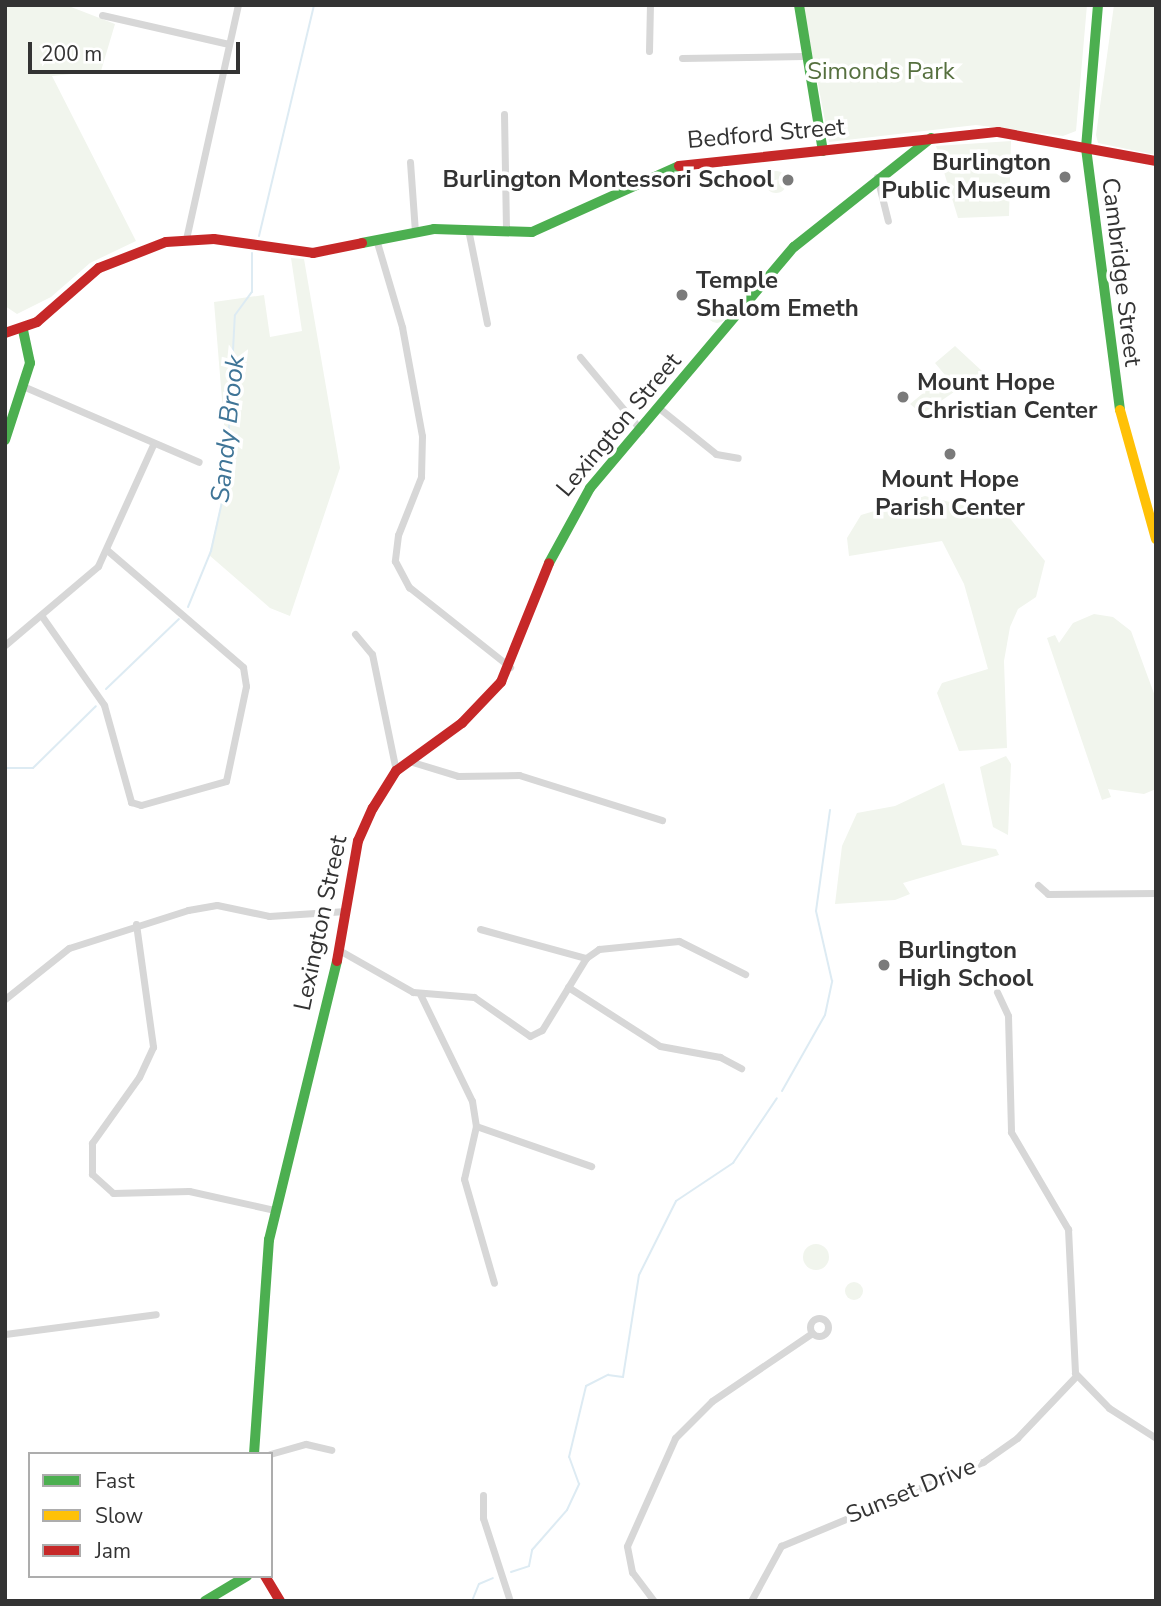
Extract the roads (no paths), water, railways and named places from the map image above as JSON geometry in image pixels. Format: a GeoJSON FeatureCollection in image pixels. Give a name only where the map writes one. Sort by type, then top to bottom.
{"type":"FeatureCollection","features":[{"type":"Feature","properties":{"kind":"main road"},"geometry":{"type":"LineString","coordinates":[[799,5],[804,56],[823,151]]}},
{"type":"Feature","properties":{"kind":"main road","name":"Cambridge Street"},"geometry":{"type":"LineString","coordinates":[[1098,5],[1086,148],[1113,378],[1152,515],[1156,539]]}},
{"type":"Feature","properties":{"kind":"main road","name":"Bedford Street"},"geometry":{"type":"LineString","coordinates":[[5,333],[23,330],[99,268],[186,239],[313,253],[415,231],[468,229],[506,232],[547,229],[677,163],[823,151],[931,138],[1010,133],[1156,161]]}},
{"type":"Feature","properties":{"kind":"main road","name":"Lexington Street"},"geometry":{"type":"LineString","coordinates":[[254,1452],[262,1290],[275,1210],[339,950],[361,833],[396,771],[471,715],[510,667],[565,526],[640,430],[794,247],[880,174],[931,138]]}},
{"type":"Feature","properties":{"kind":"main road"},"geometry":{"type":"LineString","coordinates":[[880,174],[894,143]]}},
{"type":"Feature","properties":{"kind":"main road"},"geometry":{"type":"LineString","coordinates":[[5,440],[25,387],[30,351],[23,330]]}},
{"type":"Feature","properties":{"kind":"main road"},"geometry":{"type":"LineString","coordinates":[[205,1601],[244,1578]]}},
{"type":"Feature","properties":{"kind":"main road"},"geometry":{"type":"LineString","coordinates":[[266,1578],[280,1601]]}},
{"type":"Feature","properties":{"kind":"street"},"geometry":{"type":"LineString","coordinates":[[186,239],[238,5]]}},
{"type":"Feature","properties":{"kind":"street"},"geometry":{"type":"LineString","coordinates":[[649,51],[650,5]]}},
{"type":"Feature","properties":{"kind":"street"},"geometry":{"type":"LineString","coordinates":[[102,15],[229,44]]}},
{"type":"Feature","properties":{"kind":"street"},"geometry":{"type":"LineString","coordinates":[[682,58],[804,56]]}},
{"type":"Feature","properties":{"kind":"street"},"geometry":{"type":"LineString","coordinates":[[504,114],[506,232]]}},
{"type":"Feature","properties":{"kind":"street"},"geometry":{"type":"LineString","coordinates":[[410,162],[415,231]]}},
{"type":"Feature","properties":{"kind":"street"},"geometry":{"type":"LineString","coordinates":[[880,174],[888,221]]}},
{"type":"Feature","properties":{"kind":"street"},"geometry":{"type":"LineString","coordinates":[[468,229],[487,323]]}},
{"type":"Feature","properties":{"kind":"street"},"geometry":{"type":"LineString","coordinates":[[376,239],[402,327],[422,436],[421,477],[398,536],[396,561],[414,591],[510,667]]}},
{"type":"Feature","properties":{"kind":"street"},"geometry":{"type":"LineString","coordinates":[[580,357],[640,430]]}},
{"type":"Feature","properties":{"kind":"street"},"geometry":{"type":"LineString","coordinates":[[25,387],[153,446],[199,462]]}},
{"type":"Feature","properties":{"kind":"street"},"geometry":{"type":"LineString","coordinates":[[659,408],[716,454],[738,458]]}},
{"type":"Feature","properties":{"kind":"street"},"geometry":{"type":"LineString","coordinates":[[5,645],[94,570],[107,550],[153,446]]}},
{"type":"Feature","properties":{"kind":"street"},"geometry":{"type":"LineString","coordinates":[[41,615],[106,709],[131,802],[141,805],[225,782],[247,686],[243,667],[107,550]]}},
{"type":"Feature","properties":{"kind":"street"},"geometry":{"type":"LineString","coordinates":[[355,634],[372,654],[396,771]]}},
{"type":"Feature","properties":{"kind":"street"},"geometry":{"type":"LineString","coordinates":[[408,761],[458,776],[519,775],[662,820]]}},
{"type":"Feature","properties":{"kind":"street"},"geometry":{"type":"LineString","coordinates":[[1038,885],[1048,894],[1156,893]]}},
{"type":"Feature","properties":{"kind":"street"},"geometry":{"type":"LineString","coordinates":[[5,999],[69,947],[136,924],[206,906],[269,916],[346,911]]}},
{"type":"Feature","properties":{"kind":"street"},"geometry":{"type":"LineString","coordinates":[[136,924],[153,1047],[139,1077],[92,1143],[93,1174],[113,1193],[189,1191],[275,1210]]}},
{"type":"Feature","properties":{"kind":"street"},"geometry":{"type":"LineString","coordinates":[[480,929],[586,958]]}},
{"type":"Feature","properties":{"kind":"street"},"geometry":{"type":"LineString","coordinates":[[339,950],[421,994],[474,997],[530,1036],[542,1030],[586,958],[604,947],[673,940],[745,974]]}},
{"type":"Feature","properties":{"kind":"street"},"geometry":{"type":"LineString","coordinates":[[568,987],[660,1046],[720,1057],[741,1068]]}},
{"type":"Feature","properties":{"kind":"street"},"geometry":{"type":"LineString","coordinates":[[997,992],[1008,1016],[1011,1132],[1068,1229],[1076,1376],[1109,1408],[1156,1437]]}},
{"type":"Feature","properties":{"kind":"street"},"geometry":{"type":"LineString","coordinates":[[421,994],[467,1086],[476,1126],[464,1179],[494,1283]]}},
{"type":"Feature","properties":{"kind":"street"},"geometry":{"type":"LineString","coordinates":[[476,1126],[591,1166]]}},
{"type":"Feature","properties":{"kind":"street"},"geometry":{"type":"LineString","coordinates":[[5,1334],[156,1314]]}},
{"type":"Feature","properties":{"kind":"street"},"geometry":{"type":"LineString","coordinates":[[654,1601],[632,1572],[627,1546],[675,1438],[712,1401],[812,1333]]}},
{"type":"Feature","properties":{"kind":"street","name":"Sunset Drive"},"geometry":{"type":"LineString","coordinates":[[751,1601],[781,1546],[983,1462],[1017,1438],[1076,1376]]}},
{"type":"Feature","properties":{"kind":"street"},"geometry":{"type":"LineString","coordinates":[[273,1453],[306,1444],[331,1450]]}},
{"type":"Feature","properties":{"kind":"street"},"geometry":{"type":"LineString","coordinates":[[483,1495],[483,1518],[510,1601]]}},
{"type":"Feature","properties":{"kind":"waterway","name":"Sandy Brook"},"geometry":{"type":"LineString","coordinates":[[259,236],[314,5]]}},
{"type":"Feature","properties":{"kind":"waterway"},"geometry":{"type":"LineString","coordinates":[[329,5],[353,5]]}},
{"type":"Feature","properties":{"kind":"waterway","name":"Sandy Brook"},"geometry":{"type":"LineString","coordinates":[[188,607],[211,551],[226,484],[235,315],[252,292],[252,253]]}},
{"type":"Feature","properties":{"kind":"waterway","name":"Sandy Brook"},"geometry":{"type":"LineString","coordinates":[[106,689],[179,619]]}},
{"type":"Feature","properties":{"kind":"waterway","name":"Sandy Brook"},"geometry":{"type":"LineString","coordinates":[[5,768],[33,768],[96,706]]}},
{"type":"Feature","properties":{"kind":"waterway"},"geometry":{"type":"LineString","coordinates":[[782,1091],[825,1015],[832,981],[816,911],[830,810]]}},
{"type":"Feature","properties":{"kind":"waterway"},"geometry":{"type":"LineString","coordinates":[[511,1572],[529,1566],[532,1550],[567,1510],[579,1484],[569,1457],[586,1386],[608,1375],[623,1377],[639,1275],[676,1201],[733,1163],[777,1098]]}},
{"type":"Feature","properties":{"kind":"waterway"},"geometry":{"type":"LineString","coordinates":[[472,1601],[479,1584],[493,1578]]}},
{"type":"Feature","properties":{"kind":"place","name":"Burlington Public Museum"},"geometry":{"type":"Point","coordinates":[1065,177]}},
{"type":"Feature","properties":{"kind":"place","name":"Burlington Montessori School"},"geometry":{"type":"Point","coordinates":[788,180]}},
{"type":"Feature","properties":{"kind":"place","name":"Temple Shalom Emeth"},"geometry":{"type":"Point","coordinates":[682,295]}},
{"type":"Feature","properties":{"kind":"place","name":"Mount Hope Christian Center"},"geometry":{"type":"Point","coordinates":[903,397]}},
{"type":"Feature","properties":{"kind":"place","name":"Mount Hope Parish Center"},"geometry":{"type":"Point","coordinates":[950,454]}},
{"type":"Feature","properties":{"kind":"place","name":"Burlington High School"},"geometry":{"type":"Point","coordinates":[884,965]}},
{"type":"Feature","properties":{"kind":"park label","name":"Simonds Park"},"geometry":{"type":"Point","coordinates":[881,72]}}]}
